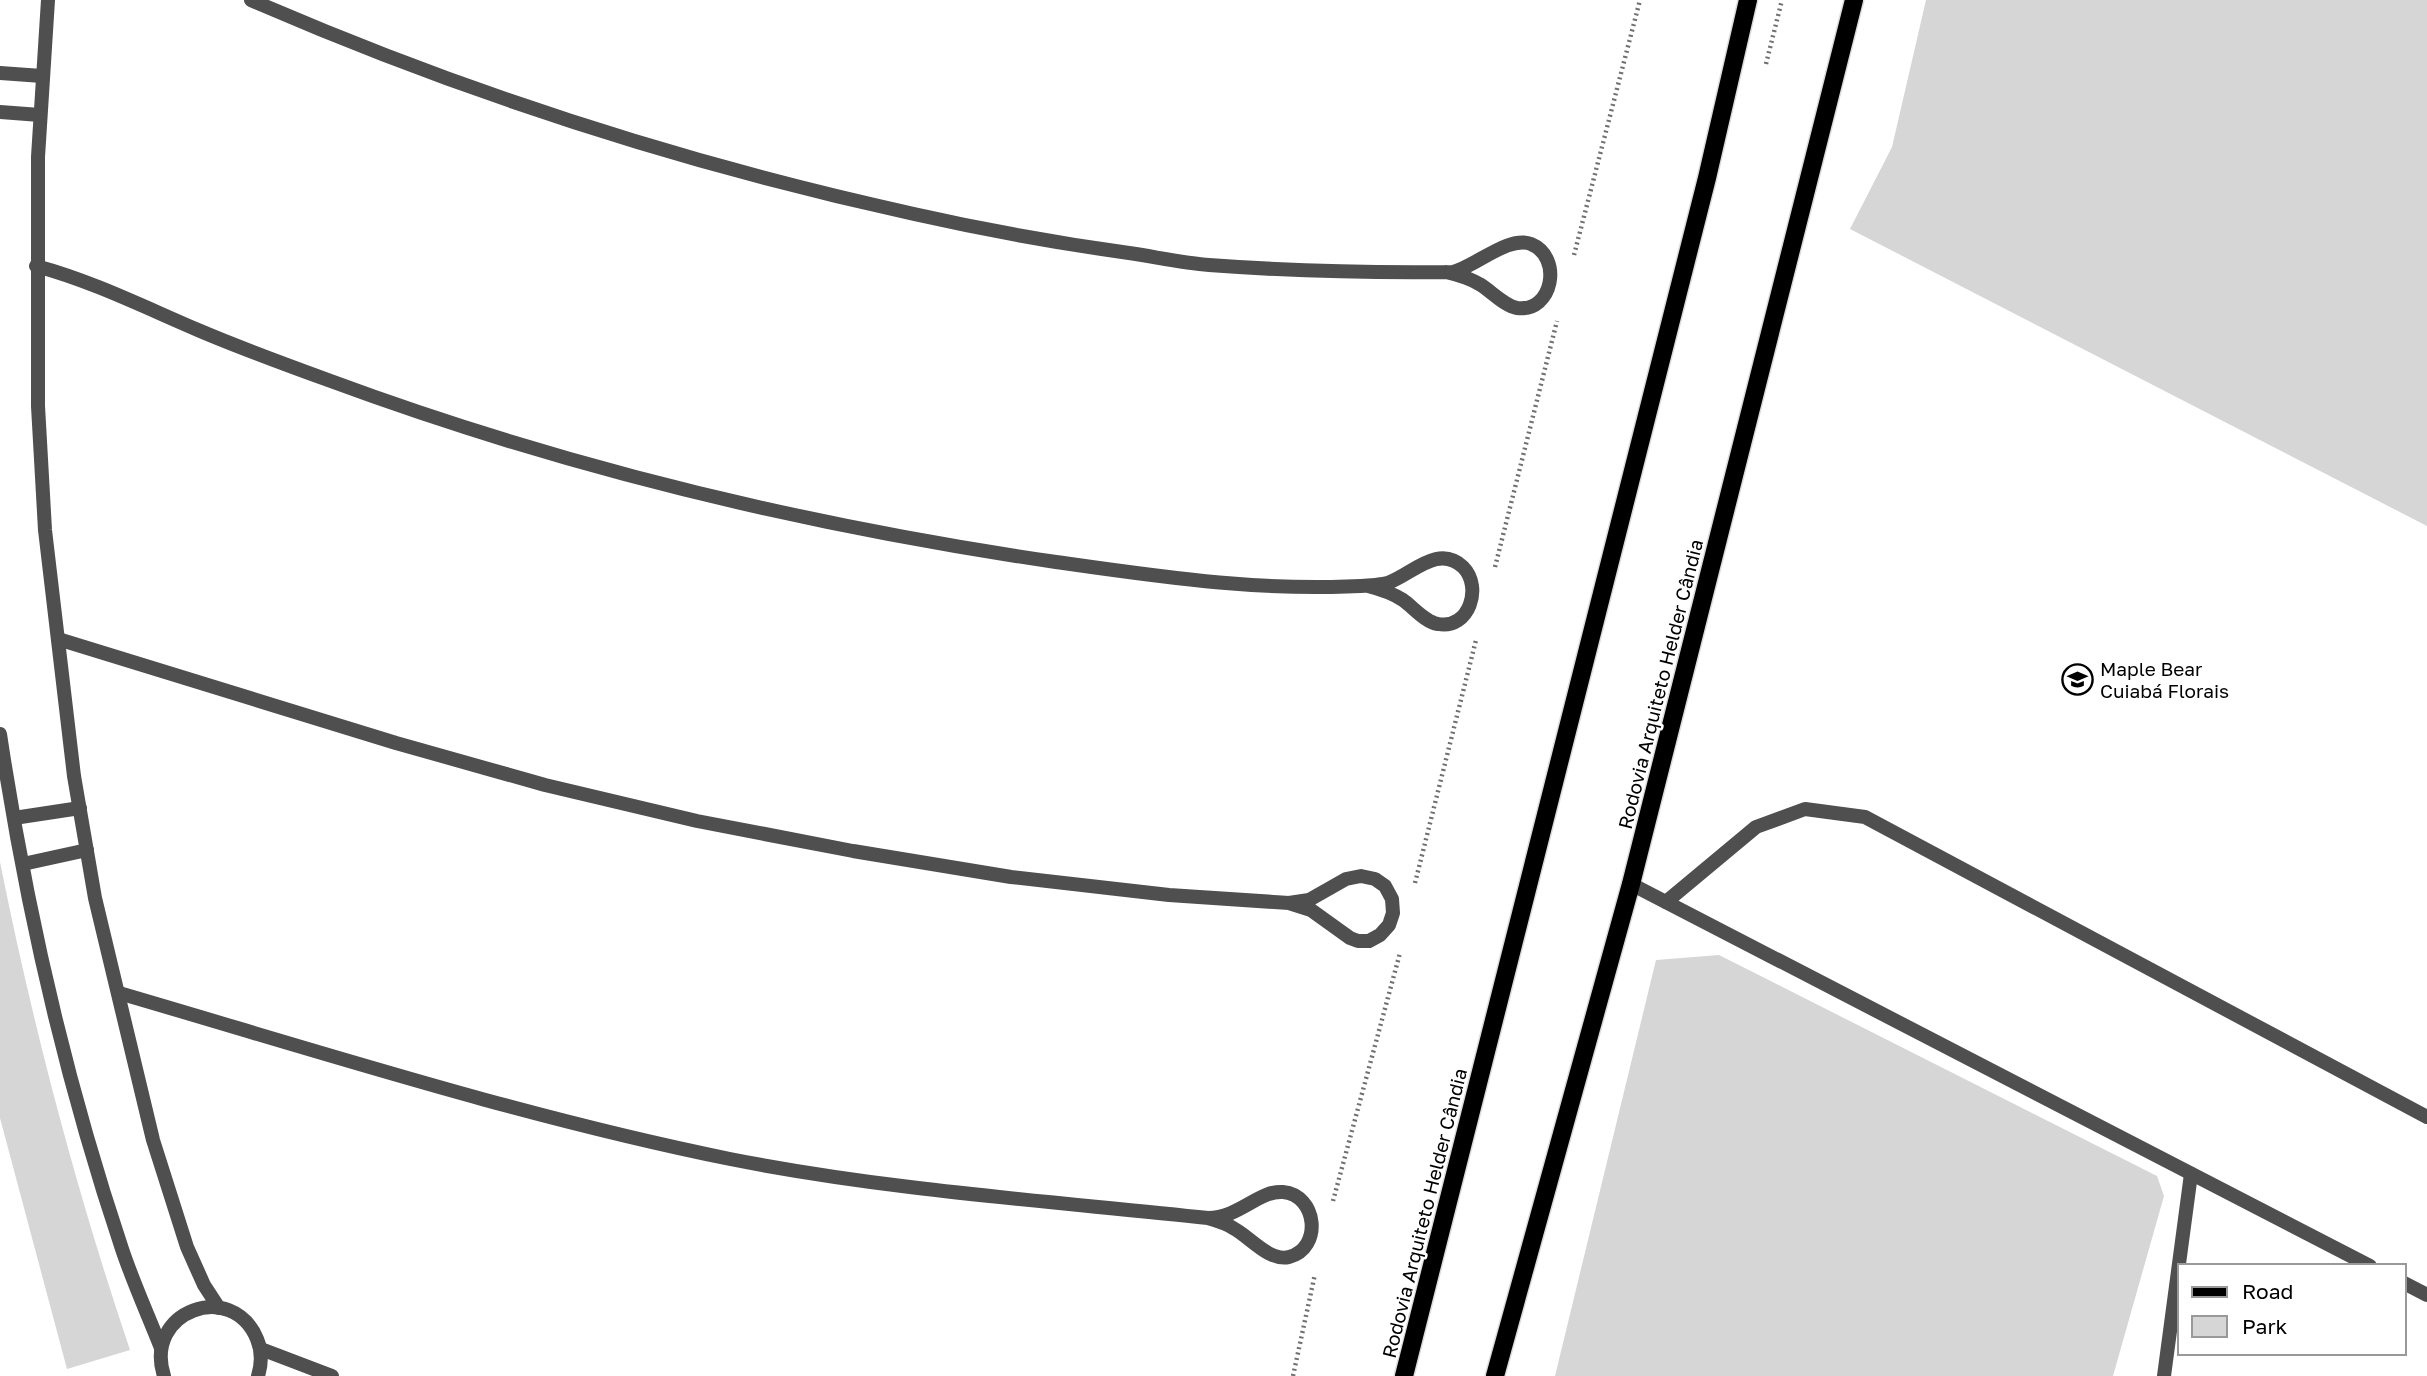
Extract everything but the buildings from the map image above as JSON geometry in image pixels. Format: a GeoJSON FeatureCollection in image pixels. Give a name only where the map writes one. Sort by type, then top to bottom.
{"type":"FeatureCollection","features":[{"type":"Feature","properties":{"kind":"main road","name":"Rodovia Arquiteto Helder Cândia"},"geometry":{"type":"LineString","coordinates":[[1404,1376],[1707,178],[1748,0]]}},
{"type":"Feature","properties":{"kind":"main road","name":"Rodovia Arquiteto Helder Cândia"},"geometry":{"type":"LineString","coordinates":[[1494,1376],[1631,884],[1854,0]]}},
{"type":"Feature","properties":{"kind":"lane"},"geometry":{"type":"LineString","coordinates":[[48,0],[40,116],[36,266],[38,405],[46,530],[80,808],[95,898],[153,1140],[187,1247],[204,1285],[219,1308]]}},
{"type":"Feature","properties":{"kind":"lane"},"geometry":{"type":"LineString","coordinates":[[251,0],[318,30],[453,82],[589,128],[728,169],[846,199],[1006,233],[1207,265],[1446,272],[1466,268],[1503,246],[1518,242],[1532,244],[1542,252],[1550,264],[1551,278],[1547,291],[1539,300],[1528,307],[1517,308],[1468,278],[1446,272]]}},
{"type":"Feature","properties":{"kind":"lane"},"geometry":{"type":"LineString","coordinates":[[0,73],[42,76]]}},
{"type":"Feature","properties":{"kind":"lane"},"geometry":{"type":"LineString","coordinates":[[0,112],[40,116]]}},
{"type":"Feature","properties":{"kind":"lane"},"geometry":{"type":"LineString","coordinates":[[36,266],[78,278],[278,361],[456,425],[716,498],[855,528],[996,553],[1136,573],[1278,587],[1368,586],[1389,583],[1425,561],[1441,558],[1455,561],[1465,569],[1472,582],[1473,596],[1469,608],[1461,618],[1449,624],[1438,624],[1390,592],[1368,586]]}},
{"type":"Feature","properties":{"kind":"lane"},"geometry":{"type":"LineString","coordinates":[[58,639],[396,743],[545,785],[697,821],[853,851],[1011,877],[1169,895],[1289,903],[1311,909],[1358,941],[1369,941],[1380,935],[1389,925],[1393,913],[1392,899],[1385,887],[1375,879],[1361,876],[1346,879],[1309,900],[1289,903]]}},
{"type":"Feature","properties":{"kind":"lane"},"geometry":{"type":"LineString","coordinates":[[0,734],[23,864],[57,1019],[87,1135],[122,1251],[161,1348]]}},
{"type":"Feature","properties":{"kind":"lane"},"geometry":{"type":"LineString","coordinates":[[14,818],[80,808]]}},
{"type":"Feature","properties":{"kind":"lane"},"geometry":{"type":"LineString","coordinates":[[1666,902],[1756,827],[1805,809],[1865,817],[2427,1117]]}},
{"type":"Feature","properties":{"kind":"lane"},"geometry":{"type":"LineString","coordinates":[[23,864],[87,850]]}},
{"type":"Feature","properties":{"kind":"lane"},"geometry":{"type":"LineString","coordinates":[[1631,884],[2366,1264]]}},
{"type":"Feature","properties":{"kind":"lane"},"geometry":{"type":"LineString","coordinates":[[119,993],[585,1127],[732,1159],[873,1182],[1208,1219],[1230,1226],[1278,1257],[1289,1257],[1300,1251],[1308,1242],[1312,1229],[1311,1215],[1305,1202],[1295,1194],[1280,1192],[1266,1195],[1229,1216],[1208,1219]]}},
{"type":"Feature","properties":{"kind":"lane"},"geometry":{"type":"LineString","coordinates":[[2179,1264],[2191,1174]]}},
{"type":"Feature","properties":{"kind":"lane"},"geometry":{"type":"LineString","coordinates":[[2164,1376],[2178,1271]]}},
{"type":"Feature","properties":{"kind":"lane"},"geometry":{"type":"LineString","coordinates":[[2406,1284],[2427,1295]]}},
{"type":"Feature","properties":{"kind":"lane"},"geometry":{"type":"LineString","coordinates":[[164,1376],[161,1348],[166,1333],[182,1316],[204,1307],[219,1308],[239,1315],[253,1330],[261,1349],[258,1376]]}},
{"type":"Feature","properties":{"kind":"lane"},"geometry":{"type":"LineString","coordinates":[[261,1349],[332,1376]]}},
{"type":"Feature","properties":{"kind":"path"},"geometry":{"type":"LineString","coordinates":[[1574,257],[1640,0]]}},
{"type":"Feature","properties":{"kind":"path"},"geometry":{"type":"LineString","coordinates":[[1492,579],[1560,311]]}},
{"type":"Feature","properties":{"kind":"path"},"geometry":{"type":"LineString","coordinates":[[1412,895],[1479,632]]}},
{"type":"Feature","properties":{"kind":"path"},"geometry":{"type":"LineString","coordinates":[[1333,1202],[1401,949]]}},
{"type":"Feature","properties":{"kind":"path"},"geometry":{"type":"LineString","coordinates":[[1293,1376],[1317,1265]]}},
{"type":"Feature","properties":{"kind":"green space"},"geometry":{"type":"Polygon","coordinates":[[[1926,0],[2427,0],[2427,526],[1850,229],[1892,147],[1926,0]]]}},
{"type":"Feature","properties":{"kind":"green space"},"geometry":{"type":"Polygon","coordinates":[[[0,862],[57,1108],[130,1350],[67,1369],[0,1118],[0,862]]]}},
{"type":"Feature","properties":{"kind":"green space"},"geometry":{"type":"Polygon","coordinates":[[[1719,955],[2157,1176],[2164,1196],[2113,1376],[1555,1376],[1656,960],[1719,955]]]}},
{"type":"Feature","properties":{"kind":"place","name":"Maple Bear Cuiabá Florais"},"geometry":{"type":"Point","coordinates":[2077,679]}}]}
